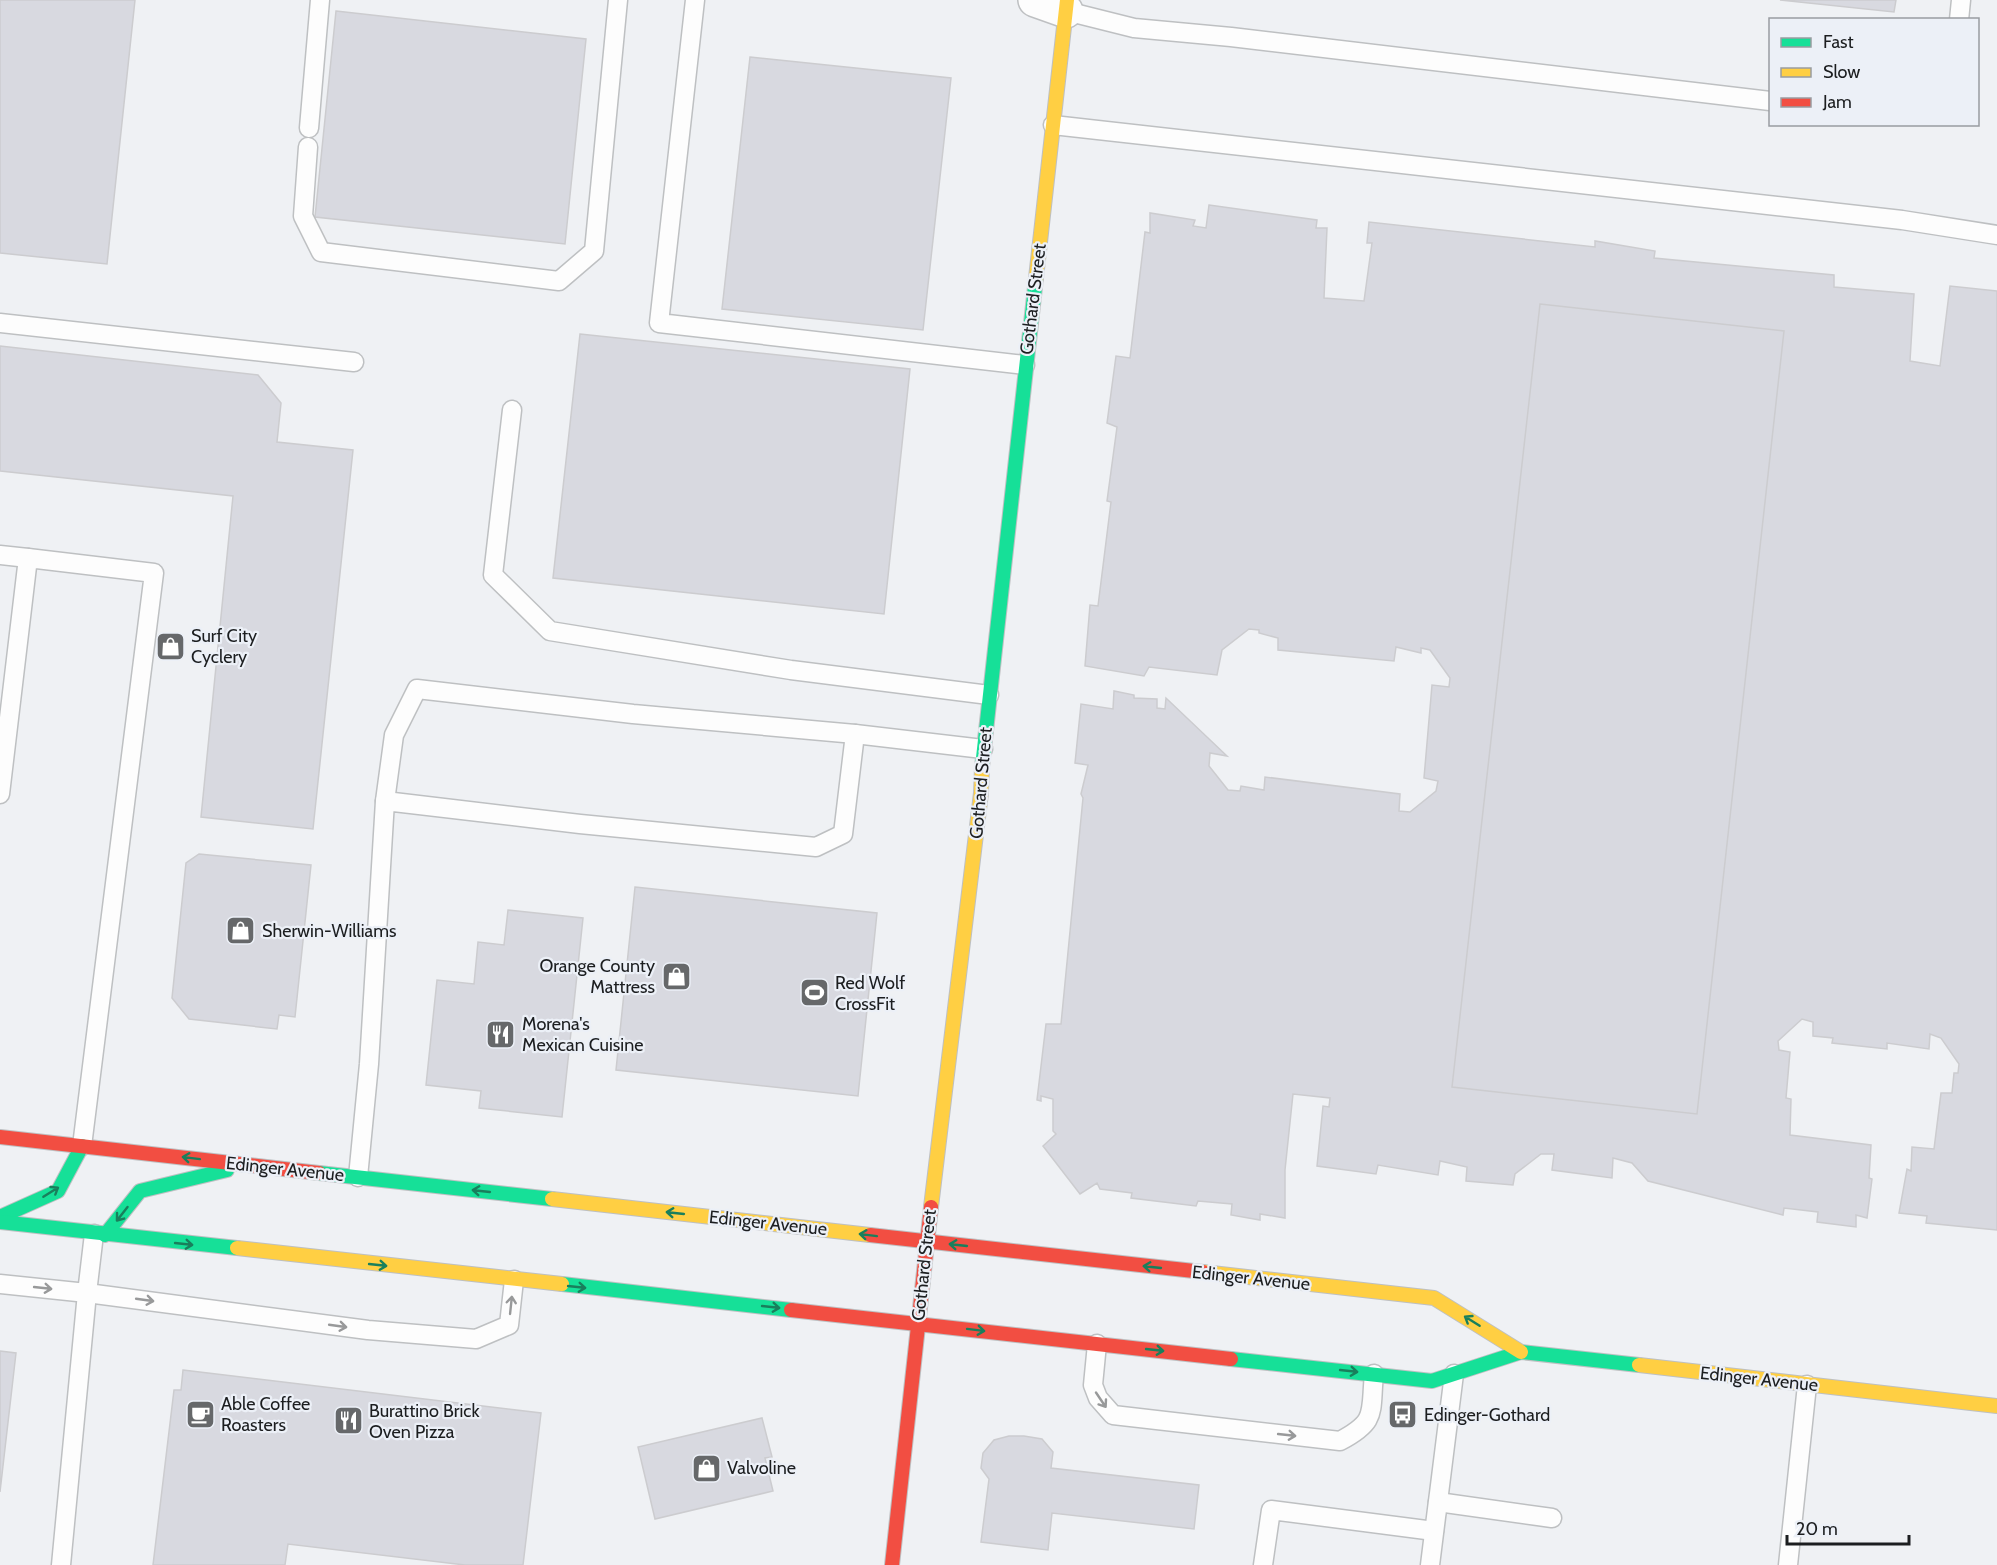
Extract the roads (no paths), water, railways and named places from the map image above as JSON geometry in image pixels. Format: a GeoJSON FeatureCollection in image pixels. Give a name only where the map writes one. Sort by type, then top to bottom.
{"type":"FeatureCollection","features":[{"type":"Feature","properties":{"kind":"main road","name":"Gothard Street"},"geometry":{"type":"LineString","coordinates":[[892,1565],[927,1241],[981,793],[983,749],[1066,6]]}},
{"type":"Feature","properties":{"kind":"main road","name":"Edinger Avenue"},"geometry":{"type":"LineString","coordinates":[[0,1137],[1434,1298],[1521,1352]]}},
{"type":"Feature","properties":{"kind":"main road"},"geometry":{"type":"LineString","coordinates":[[0,1218],[58,1191],[82,1146]]}},
{"type":"Feature","properties":{"kind":"main road"},"geometry":{"type":"LineString","coordinates":[[100,1235],[140,1191],[249,1165]]}},
{"type":"Feature","properties":{"kind":"main road","name":"Edinger Avenue"},"geometry":{"type":"LineString","coordinates":[[0,1222],[100,1235],[1432,1381],[1521,1352],[1997,1406]]}},
{"type":"Feature","properties":{"kind":"street"},"geometry":{"type":"LineString","coordinates":[[1035,0],[1066,6]]}},
{"type":"Feature","properties":{"kind":"lane"},"geometry":{"type":"LineString","coordinates":[[309,128],[320,0]]}},
{"type":"Feature","properties":{"kind":"lane"},"geometry":{"type":"LineString","coordinates":[[308,147],[303,216],[321,252],[559,281],[594,251],[618,0]]}},
{"type":"Feature","properties":{"kind":"lane"},"geometry":{"type":"LineString","coordinates":[[695,0],[659,323],[1025,365]]}},
{"type":"Feature","properties":{"kind":"lane"},"geometry":{"type":"LineString","coordinates":[[1959,18],[1961,0]]}},
{"type":"Feature","properties":{"kind":"lane"},"geometry":{"type":"LineString","coordinates":[[1066,6],[1134,28],[1243,38],[1769,101]]}},
{"type":"Feature","properties":{"kind":"lane"},"geometry":{"type":"LineString","coordinates":[[1053,125],[1902,220],[1997,235]]}},
{"type":"Feature","properties":{"kind":"lane"},"geometry":{"type":"LineString","coordinates":[[0,323],[354,362]]}},
{"type":"Feature","properties":{"kind":"lane"},"geometry":{"type":"LineString","coordinates":[[512,410],[493,574],[549,631],[790,670],[989,695]]}},
{"type":"Feature","properties":{"kind":"lane"},"geometry":{"type":"LineString","coordinates":[[0,555],[154,573],[82,1146]]}},
{"type":"Feature","properties":{"kind":"lane"},"geometry":{"type":"LineString","coordinates":[[0,794],[5,709],[28,558]]}},
{"type":"Feature","properties":{"kind":"lane"},"geometry":{"type":"LineString","coordinates":[[358,1177],[369,1064],[385,801],[394,735],[417,689],[633,714],[855,734],[983,749]]}},
{"type":"Feature","properties":{"kind":"lane"},"geometry":{"type":"LineString","coordinates":[[385,801],[580,824],[816,847],[843,834],[855,734]]}},
{"type":"Feature","properties":{"kind":"lane"},"geometry":{"type":"LineString","coordinates":[[61,1565],[87,1293],[100,1235]]}},
{"type":"Feature","properties":{"kind":"lane"},"geometry":{"type":"LineString","coordinates":[[0,1284],[87,1293],[368,1330],[476,1339],[509,1325],[514,1280]]}},
{"type":"Feature","properties":{"kind":"lane"},"geometry":{"type":"LineString","coordinates":[[1097,1344],[1093,1385],[1098,1398],[1113,1415],[1340,1441],[1359,1431],[1370,1419],[1374,1374]]}},
{"type":"Feature","properties":{"kind":"lane"},"geometry":{"type":"LineString","coordinates":[[1430,1565],[1454,1374]]}},
{"type":"Feature","properties":{"kind":"lane"},"geometry":{"type":"LineString","coordinates":[[1788,1565],[1807,1384]]}},
{"type":"Feature","properties":{"kind":"lane"},"geometry":{"type":"LineString","coordinates":[[1438,1502],[1552,1518]]}},
{"type":"Feature","properties":{"kind":"lane"},"geometry":{"type":"LineString","coordinates":[[1263,1565],[1271,1510],[1434,1531]]}},
{"type":"Feature","properties":{"kind":"place","name":"Surf City Cyclery"},"geometry":{"type":"Point","coordinates":[170,646]}},
{"type":"Feature","properties":{"kind":"place","name":"Sherwin-Williams"},"geometry":{"type":"Point","coordinates":[241,931]}},
{"type":"Feature","properties":{"kind":"place","name":"Orange County Mattress"},"geometry":{"type":"Point","coordinates":[676,976]}},
{"type":"Feature","properties":{"kind":"place","name":"Red Wolf CrossFit"},"geometry":{"type":"Point","coordinates":[814,993]}},
{"type":"Feature","properties":{"kind":"place","name":"Morena's Mexican Cuisine"},"geometry":{"type":"Point","coordinates":[501,1034]}},
{"type":"Feature","properties":{"kind":"place","name":"Able Coffee Roasters"},"geometry":{"type":"Point","coordinates":[200,1414]}},
{"type":"Feature","properties":{"kind":"place","name":"Edinger-Gothard"},"geometry":{"type":"Point","coordinates":[1403,1415]}},
{"type":"Feature","properties":{"kind":"place","name":"Burattino Brick Oven Pizza"},"geometry":{"type":"Point","coordinates":[348,1421]}},
{"type":"Feature","properties":{"kind":"place","name":"Valvoline"},"geometry":{"type":"Point","coordinates":[706,1468]}}]}
